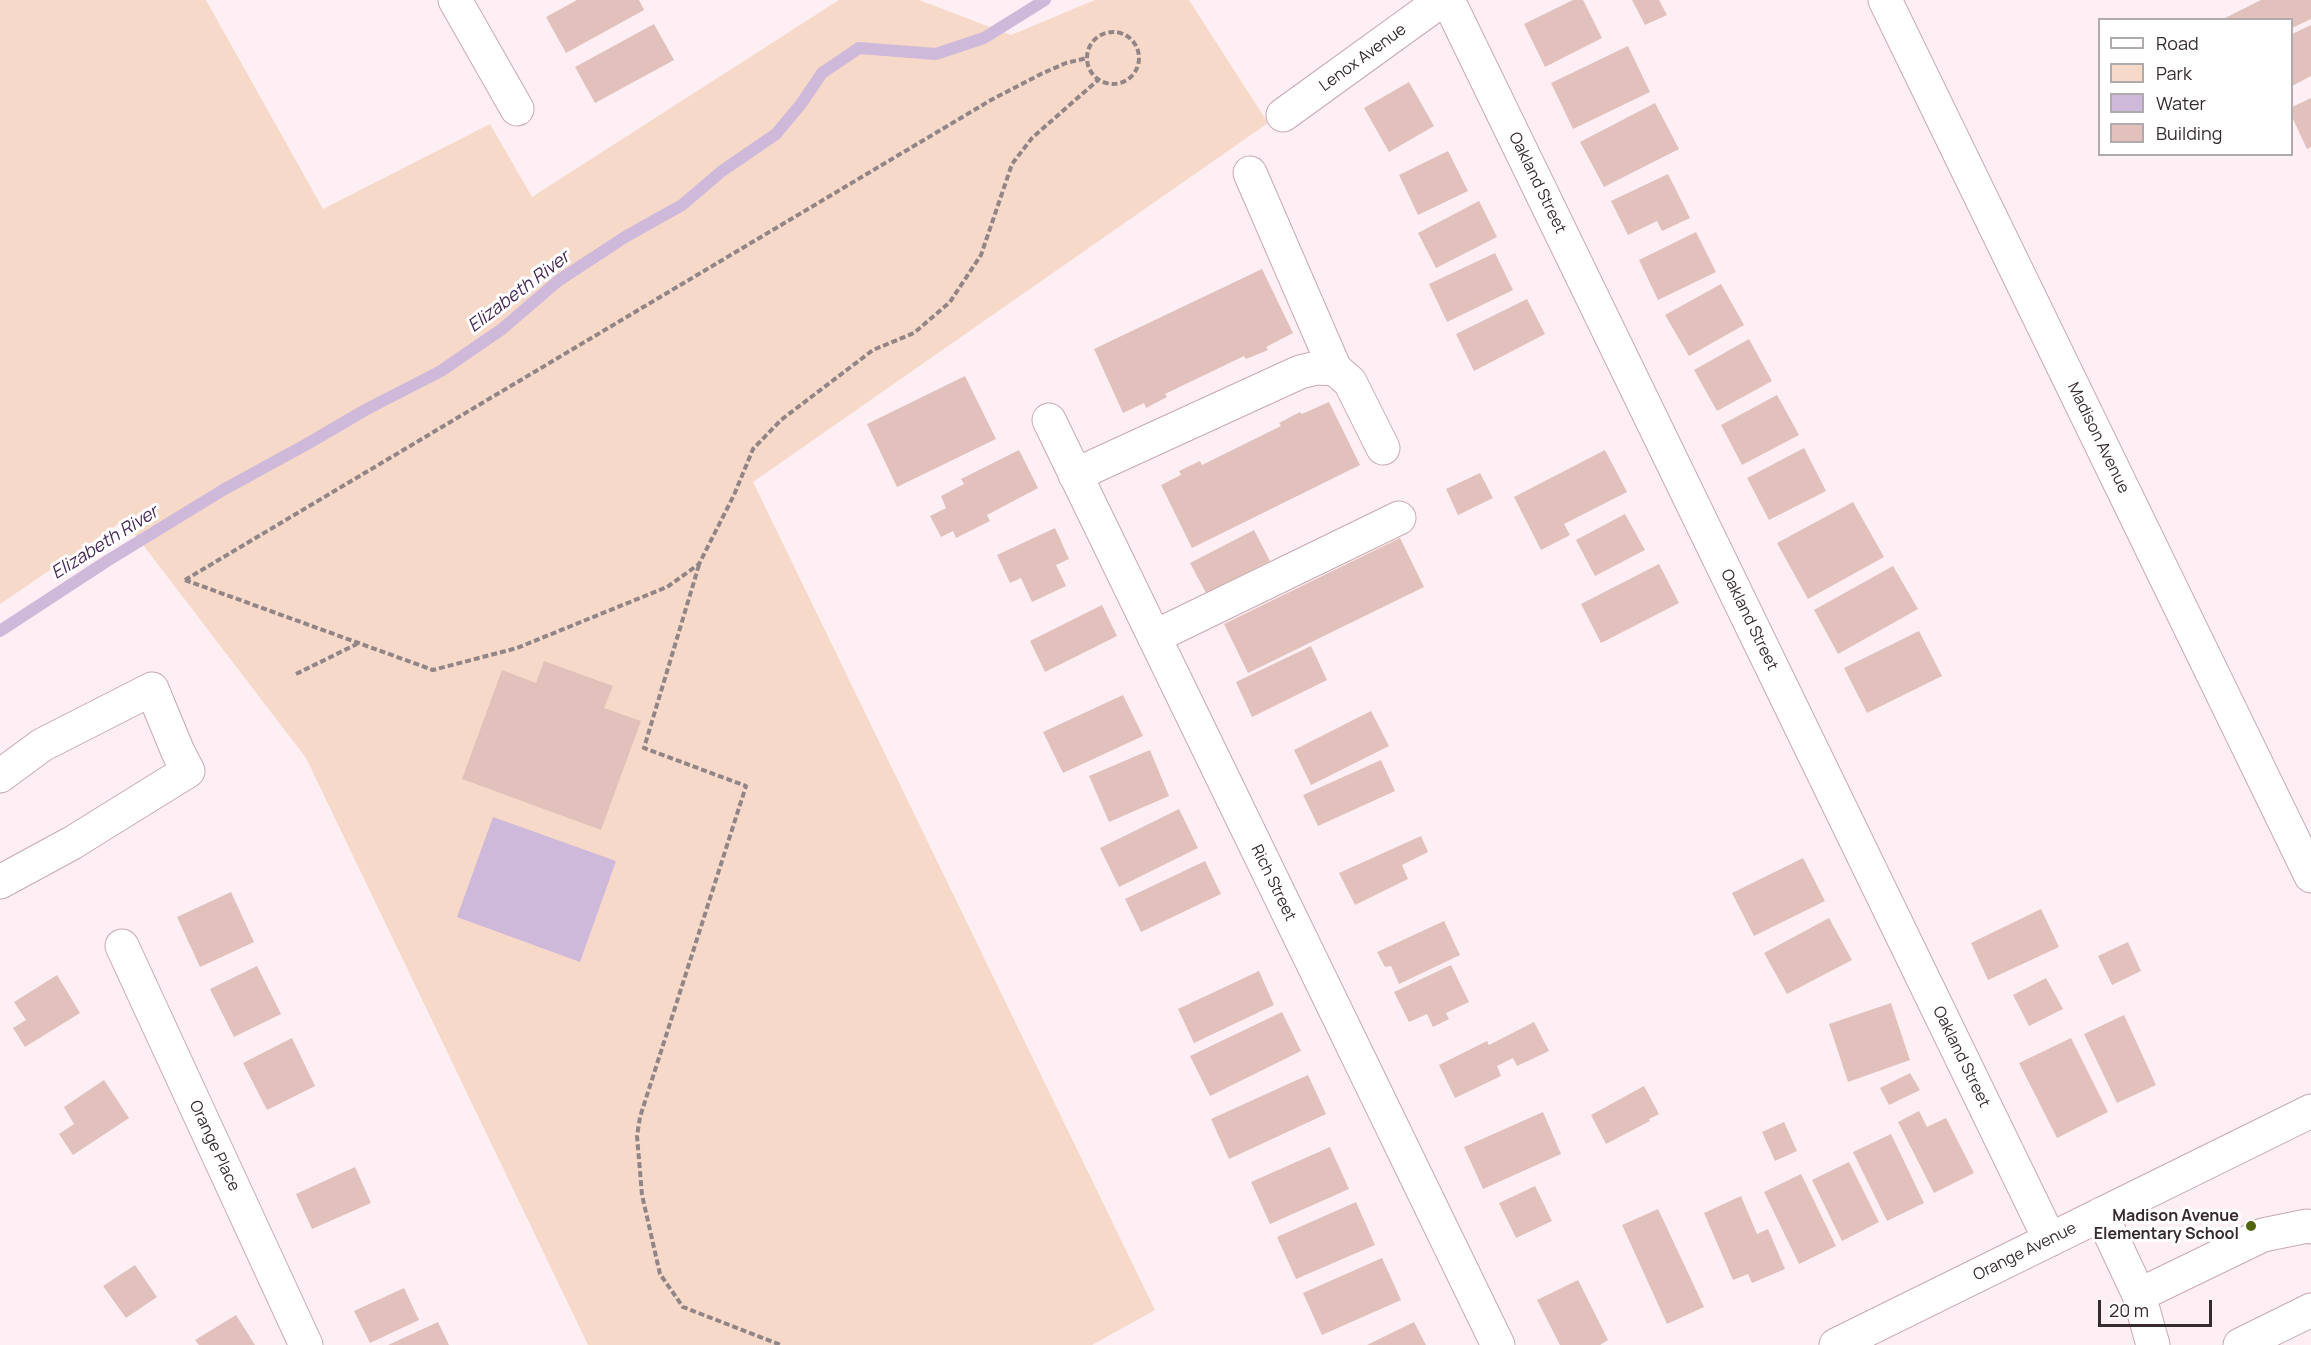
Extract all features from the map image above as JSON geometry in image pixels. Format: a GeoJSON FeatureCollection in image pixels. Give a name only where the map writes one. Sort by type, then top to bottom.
{"type":"FeatureCollection","features":[{"type":"Feature","properties":{"kind":"street"},"geometry":{"type":"LineString","coordinates":[[455,0],[517,109]]}},
{"type":"Feature","properties":{"kind":"street","name":"Lenox Avenue"},"geometry":{"type":"LineString","coordinates":[[1283,115],[1442,0]]}},
{"type":"Feature","properties":{"kind":"street","name":"Oakland Street"},"geometry":{"type":"LineString","coordinates":[[1448,0],[2050,1240]]}},
{"type":"Feature","properties":{"kind":"street","name":"Madison Avenue"},"geometry":{"type":"LineString","coordinates":[[1885,0],[2311,876]]}},
{"type":"Feature","properties":{"kind":"street"},"geometry":{"type":"LineString","coordinates":[[1250,172],[1335,369],[1350,382],[1383,448]]}},
{"type":"Feature","properties":{"kind":"street"},"geometry":{"type":"LineString","coordinates":[[1075,475],[1300,372],[1317,368],[1335,369]]}},
{"type":"Feature","properties":{"kind":"street","name":"Rich Street"},"geometry":{"type":"LineString","coordinates":[[1049,420],[1498,1345]]}},
{"type":"Feature","properties":{"kind":"street"},"geometry":{"type":"LineString","coordinates":[[1154,637],[1399,518]]}},
{"type":"Feature","properties":{"kind":"street"},"geometry":{"type":"LineString","coordinates":[[0,776],[42,745],[152,689],[188,771],[72,843],[0,882]]}},
{"type":"Feature","properties":{"kind":"street","name":"Orange Place"},"geometry":{"type":"LineString","coordinates":[[122,946],[306,1345]]}},
{"type":"Feature","properties":{"kind":"street","name":"Orange Avenue"},"geometry":{"type":"LineString","coordinates":[[1836,1345],[2311,1111]]}},
{"type":"Feature","properties":{"kind":"street"},"geometry":{"type":"LineString","coordinates":[[2101,1214],[2139,1295],[2153,1345]]}},
{"type":"Feature","properties":{"kind":"street"},"geometry":{"type":"LineString","coordinates":[[2139,1295],[2263,1235],[2311,1227]]}},
{"type":"Feature","properties":{"kind":"street"},"geometry":{"type":"LineString","coordinates":[[2240,1345],[2311,1310]]}},
{"type":"Feature","properties":{"kind":"path"},"geometry":{"type":"LineString","coordinates":[[1112,31],[1126,35],[1137,45],[1140,60],[1138,69],[1123,83],[1114,85],[1098,80],[1087,65],[1087,51],[1092,42],[1103,33],[1112,31]]}},
{"type":"Feature","properties":{"kind":"path"},"geometry":{"type":"LineString","coordinates":[[699,564],[667,587],[517,648],[433,670],[185,580],[991,100],[1066,63],[1087,58]]}},
{"type":"Feature","properties":{"kind":"path"},"geometry":{"type":"LineString","coordinates":[[781,1345],[683,1307],[660,1274],[642,1195],[637,1136],[640,1117],[746,786],[644,748],[699,564],[729,505],[753,449],[781,420],[873,350],[914,333],[950,302],[981,255],[1012,164],[1032,138],[1098,80]]}},
{"type":"Feature","properties":{"kind":"path"},"geometry":{"type":"LineString","coordinates":[[296,674],[358,644]]}},
{"type":"Feature","properties":{"kind":"green space"},"geometry":{"type":"Polygon","coordinates":[[[0,0],[206,0],[323,209],[490,124],[532,197],[839,0],[919,0],[1011,35],[1095,0],[1189,0],[1268,123],[753,482],[1155,1310],[1092,1345],[588,1345],[306,758],[124,520],[0,604],[0,0]]]}},
{"type":"Feature","properties":{"kind":"water"},"geometry":{"type":"Polygon","coordinates":[[[493,817],[616,861],[580,962],[457,917],[493,817]]]}},
{"type":"Feature","properties":{"kind":"building"},"geometry":{"type":"Polygon","coordinates":[[[577,0],[639,0],[644,10],[566,53],[546,17],[577,0]]]}},
{"type":"Feature","properties":{"kind":"building"},"geometry":{"type":"Polygon","coordinates":[[[1573,0],[1583,0],[1602,38],[1545,67],[1524,24],[1573,0]]]}},
{"type":"Feature","properties":{"kind":"building"},"geometry":{"type":"Polygon","coordinates":[[[1632,0],[1659,0],[1667,15],[1645,25],[1632,0]]]}},
{"type":"Feature","properties":{"kind":"building"},"geometry":{"type":"Polygon","coordinates":[[[2261,0],[2311,0],[2311,19],[2293,28],[2293,18],[2225,18],[2261,0]]]}},
{"type":"Feature","properties":{"kind":"building"},"geometry":{"type":"Polygon","coordinates":[[[654,24],[674,60],[595,103],[575,67],[654,24]]]}},
{"type":"Feature","properties":{"kind":"building"},"geometry":{"type":"Polygon","coordinates":[[[2311,25],[2311,76],[2293,85],[2293,34],[2311,25]]]}},
{"type":"Feature","properties":{"kind":"building"},"geometry":{"type":"Polygon","coordinates":[[[1628,46],[1650,92],[1573,129],[1551,83],[1628,46]]]}},
{"type":"Feature","properties":{"kind":"building"},"geometry":{"type":"Polygon","coordinates":[[[1409,82],[1434,126],[1389,152],[1364,108],[1409,82]]]}},
{"type":"Feature","properties":{"kind":"building"},"geometry":{"type":"Polygon","coordinates":[[[2311,98],[2311,147],[2307,149],[2293,119],[2293,107],[2311,98]]]}},
{"type":"Feature","properties":{"kind":"building"},"geometry":{"type":"Polygon","coordinates":[[[1655,103],[1679,149],[1604,187],[1580,142],[1655,103]]]}},
{"type":"Feature","properties":{"kind":"building"},"geometry":{"type":"Polygon","coordinates":[[[1448,151],[1468,191],[1418,215],[1399,175],[1448,151]]]}},
{"type":"Feature","properties":{"kind":"building"},"geometry":{"type":"Polygon","coordinates":[[[1668,174],[1690,218],[1662,231],[1657,221],[1628,235],[1611,201],[1668,174]]]}},
{"type":"Feature","properties":{"kind":"building"},"geometry":{"type":"Polygon","coordinates":[[[1479,201],[1497,237],[1436,268],[1418,233],[1479,201]]]}},
{"type":"Feature","properties":{"kind":"building"},"geometry":{"type":"Polygon","coordinates":[[[1696,232],[1716,272],[1658,300],[1639,260],[1696,232]]]}},
{"type":"Feature","properties":{"kind":"building"},"geometry":{"type":"Polygon","coordinates":[[[1495,253],[1513,290],[1447,322],[1429,284],[1495,253]]]}},
{"type":"Feature","properties":{"kind":"building"},"geometry":{"type":"Polygon","coordinates":[[[1262,269],[1293,333],[1266,347],[1268,350],[1246,359],[1244,356],[1165,394],[1167,397],[1146,408],[1144,403],[1123,413],[1094,349],[1262,269]]]}},
{"type":"Feature","properties":{"kind":"building"},"geometry":{"type":"Polygon","coordinates":[[[1721,284],[1744,325],[1689,356],[1665,315],[1721,284]]]}},
{"type":"Feature","properties":{"kind":"building"},"geometry":{"type":"Polygon","coordinates":[[[1527,299],[1545,334],[1474,371],[1456,334],[1527,299]]]}},
{"type":"Feature","properties":{"kind":"building"},"geometry":{"type":"Polygon","coordinates":[[[1749,339],[1772,381],[1717,411],[1694,370],[1749,339]]]}},
{"type":"Feature","properties":{"kind":"building"},"geometry":{"type":"Polygon","coordinates":[[[965,376],[996,439],[897,487],[867,424],[965,376]]]}},
{"type":"Feature","properties":{"kind":"building"},"geometry":{"type":"Polygon","coordinates":[[[1777,395],[1799,435],[1742,465],[1721,425],[1777,395]]]}},
{"type":"Feature","properties":{"kind":"building"},"geometry":{"type":"Polygon","coordinates":[[[1329,402],[1360,465],[1192,548],[1161,485],[1181,475],[1179,471],[1200,461],[1202,465],[1281,426],[1279,423],[1300,412],[1302,414],[1329,402]]]}},
{"type":"Feature","properties":{"kind":"building"},"geometry":{"type":"Polygon","coordinates":[[[1804,448],[1826,491],[1769,520],[1747,478],[1804,448]]]}},
{"type":"Feature","properties":{"kind":"building"},"geometry":{"type":"Polygon","coordinates":[[[1019,450],[1038,488],[987,515],[990,521],[956,538],[953,531],[941,537],[930,516],[946,508],[941,496],[964,484],[961,479],[1019,450]]]}},
{"type":"Feature","properties":{"kind":"building"},"geometry":{"type":"Polygon","coordinates":[[[1605,450],[1627,492],[1564,524],[1570,535],[1541,550],[1514,497],[1605,450]]]}},
{"type":"Feature","properties":{"kind":"building"},"geometry":{"type":"Polygon","coordinates":[[[1480,473],[1493,498],[1458,515],[1446,489],[1480,473]]]}},
{"type":"Feature","properties":{"kind":"building"},"geometry":{"type":"Polygon","coordinates":[[[1853,502],[1884,557],[1808,599],[1777,543],[1853,502]]]}},
{"type":"Feature","properties":{"kind":"building"},"geometry":{"type":"Polygon","coordinates":[[[1625,514],[1645,550],[1595,576],[1576,540],[1625,514]]]}},
{"type":"Feature","properties":{"kind":"building"},"geometry":{"type":"Polygon","coordinates":[[[1055,528],[1069,559],[1056,565],[1066,586],[1032,602],[1021,578],[1010,583],[997,555],[1055,528]]]}},
{"type":"Feature","properties":{"kind":"building"},"geometry":{"type":"Polygon","coordinates":[[[1254,530],[1270,561],[1206,593],[1190,563],[1254,530]]]}},
{"type":"Feature","properties":{"kind":"building"},"geometry":{"type":"Polygon","coordinates":[[[1400,538],[1424,587],[1248,673],[1224,624],[1400,538]]]}},
{"type":"Feature","properties":{"kind":"building"},"geometry":{"type":"Polygon","coordinates":[[[1659,564],[1679,603],[1601,643],[1581,604],[1659,564]]]}},
{"type":"Feature","properties":{"kind":"building"},"geometry":{"type":"Polygon","coordinates":[[[1893,566],[1918,609],[1838,654],[1814,610],[1893,566]]]}},
{"type":"Feature","properties":{"kind":"building"},"geometry":{"type":"Polygon","coordinates":[[[1102,605],[1117,636],[1045,672],[1030,641],[1102,605]]]}},
{"type":"Feature","properties":{"kind":"building"},"geometry":{"type":"Polygon","coordinates":[[[1919,631],[1942,676],[1867,713],[1844,668],[1919,631]]]}},
{"type":"Feature","properties":{"kind":"building"},"geometry":{"type":"Polygon","coordinates":[[[1311,646],[1327,680],[1252,717],[1236,682],[1311,646]]]}},
{"type":"Feature","properties":{"kind":"building"},"geometry":{"type":"Polygon","coordinates":[[[544,661],[613,686],[604,708],[641,721],[601,830],[462,779],[502,670],[536,683],[544,661]]]}},
{"type":"Feature","properties":{"kind":"building"},"geometry":{"type":"Polygon","coordinates":[[[1123,695],[1143,736],[1063,773],[1043,732],[1123,695]]]}},
{"type":"Feature","properties":{"kind":"building"},"geometry":{"type":"Polygon","coordinates":[[[1371,711],[1389,746],[1311,785],[1294,750],[1371,711]]]}},
{"type":"Feature","properties":{"kind":"building"},"geometry":{"type":"Polygon","coordinates":[[[1150,750],[1169,796],[1109,822],[1089,776],[1150,750]]]}},
{"type":"Feature","properties":{"kind":"building"},"geometry":{"type":"Polygon","coordinates":[[[1381,760],[1395,791],[1318,826],[1303,795],[1381,760]]]}},
{"type":"Feature","properties":{"kind":"building"},"geometry":{"type":"Polygon","coordinates":[[[1179,809],[1198,848],[1119,887],[1100,848],[1179,809]]]}},
{"type":"Feature","properties":{"kind":"building"},"geometry":{"type":"Polygon","coordinates":[[[1421,836],[1428,852],[1402,865],[1408,879],[1355,905],[1339,873],[1421,836]]]}},
{"type":"Feature","properties":{"kind":"building"},"geometry":{"type":"Polygon","coordinates":[[[1803,858],[1825,901],[1754,936],[1732,893],[1803,858]]]}},
{"type":"Feature","properties":{"kind":"building"},"geometry":{"type":"Polygon","coordinates":[[[1205,861],[1221,894],[1141,932],[1125,899],[1205,861]]]}},
{"type":"Feature","properties":{"kind":"building"},"geometry":{"type":"Polygon","coordinates":[[[231,892],[254,942],[200,967],[177,917],[231,892]]]}},
{"type":"Feature","properties":{"kind":"building"},"geometry":{"type":"Polygon","coordinates":[[[2041,909],[2059,947],[1988,980],[1971,943],[2041,909]]]}},
{"type":"Feature","properties":{"kind":"building"},"geometry":{"type":"Polygon","coordinates":[[[1829,918],[1852,960],[1787,994],[1764,953],[1829,918]]]}},
{"type":"Feature","properties":{"kind":"building"},"geometry":{"type":"Polygon","coordinates":[[[1444,921],[1460,955],[1399,984],[1391,966],[1385,967],[1377,952],[1444,921]]]}},
{"type":"Feature","properties":{"kind":"building"},"geometry":{"type":"Polygon","coordinates":[[[2128,942],[2141,971],[2112,985],[2098,956],[2128,942]]]}},
{"type":"Feature","properties":{"kind":"building"},"geometry":{"type":"Polygon","coordinates":[[[1451,965],[1469,1002],[1446,1013],[1449,1019],[1433,1027],[1427,1014],[1409,1022],[1394,992],[1451,965]]]}},
{"type":"Feature","properties":{"kind":"building"},"geometry":{"type":"Polygon","coordinates":[[[257,966],[281,1014],[234,1037],[210,989],[257,966]]]}},
{"type":"Feature","properties":{"kind":"building"},"geometry":{"type":"Polygon","coordinates":[[[1259,971],[1274,1005],[1194,1043],[1178,1009],[1259,971]]]}},
{"type":"Feature","properties":{"kind":"building"},"geometry":{"type":"Polygon","coordinates":[[[57,975],[80,1013],[25,1047],[13,1028],[26,1020],[14,1002],[57,975]]]}},
{"type":"Feature","properties":{"kind":"building"},"geometry":{"type":"Polygon","coordinates":[[[2046,978],[2063,1009],[2029,1026],[2013,995],[2046,978]]]}},
{"type":"Feature","properties":{"kind":"building"},"geometry":{"type":"Polygon","coordinates":[[[1891,1003],[1910,1060],[1848,1082],[1829,1024],[1891,1003]]]}},
{"type":"Feature","properties":{"kind":"building"},"geometry":{"type":"Polygon","coordinates":[[[1282,1012],[1301,1051],[1210,1096],[1190,1056],[1282,1012]]]}},
{"type":"Feature","properties":{"kind":"building"},"geometry":{"type":"Polygon","coordinates":[[[2124,1015],[2156,1085],[2117,1103],[2084,1034],[2124,1015]]]}},
{"type":"Feature","properties":{"kind":"building"},"geometry":{"type":"Polygon","coordinates":[[[1534,1022],[1549,1051],[1517,1066],[1513,1058],[1497,1066],[1501,1076],[1455,1098],[1439,1065],[1487,1041],[1489,1045],[1534,1022]]]}},
{"type":"Feature","properties":{"kind":"building"},"geometry":{"type":"Polygon","coordinates":[[[292,1038],[315,1086],[267,1110],[243,1063],[292,1038]]]}},
{"type":"Feature","properties":{"kind":"building"},"geometry":{"type":"Polygon","coordinates":[[[2071,1038],[2108,1112],[2057,1138],[2019,1063],[2071,1038]]]}},
{"type":"Feature","properties":{"kind":"building"},"geometry":{"type":"Polygon","coordinates":[[[1910,1073],[1920,1090],[1889,1105],[1880,1088],[1910,1073]]]}},
{"type":"Feature","properties":{"kind":"building"},"geometry":{"type":"Polygon","coordinates":[[[1308,1075],[1326,1114],[1229,1159],[1211,1119],[1308,1075]]]}},
{"type":"Feature","properties":{"kind":"building"},"geometry":{"type":"Polygon","coordinates":[[[104,1080],[129,1118],[73,1155],[59,1134],[74,1124],[64,1107],[104,1080]]]}},
{"type":"Feature","properties":{"kind":"building"},"geometry":{"type":"Polygon","coordinates":[[[1644,1086],[1659,1114],[1606,1144],[1591,1115],[1644,1086]]]}},
{"type":"Feature","properties":{"kind":"building"},"geometry":{"type":"Polygon","coordinates":[[[1919,1111],[1927,1127],[1946,1118],[1974,1173],[1934,1193],[1898,1122],[1919,1111]]]}},
{"type":"Feature","properties":{"kind":"building"},"geometry":{"type":"Polygon","coordinates":[[[1543,1112],[1561,1154],[1483,1189],[1464,1147],[1543,1112]]]}},
{"type":"Feature","properties":{"kind":"building"},"geometry":{"type":"Polygon","coordinates":[[[1784,1122],[1797,1151],[1775,1161],[1762,1132],[1784,1122]]]}},
{"type":"Feature","properties":{"kind":"building"},"geometry":{"type":"Polygon","coordinates":[[[1891,1134],[1924,1203],[1887,1221],[1853,1152],[1891,1134]]]}},
{"type":"Feature","properties":{"kind":"building"},"geometry":{"type":"Polygon","coordinates":[[[1330,1147],[1349,1189],[1270,1224],[1251,1182],[1330,1147]]]}},
{"type":"Feature","properties":{"kind":"building"},"geometry":{"type":"Polygon","coordinates":[[[1849,1162],[1879,1222],[1842,1241],[1812,1180],[1849,1162]]]}},
{"type":"Feature","properties":{"kind":"building"},"geometry":{"type":"Polygon","coordinates":[[[355,1167],[371,1203],[312,1229],[296,1194],[355,1167]]]}},
{"type":"Feature","properties":{"kind":"building"},"geometry":{"type":"Polygon","coordinates":[[[1801,1174],[1836,1246],[1799,1264],[1764,1192],[1801,1174]]]}},
{"type":"Feature","properties":{"kind":"building"},"geometry":{"type":"Polygon","coordinates":[[[1535,1186],[1552,1221],[1516,1238],[1499,1203],[1535,1186]]]}},
{"type":"Feature","properties":{"kind":"building"},"geometry":{"type":"Polygon","coordinates":[[[1741,1196],[1757,1234],[1768,1229],[1785,1269],[1752,1283],[1748,1274],[1733,1280],[1704,1213],[1741,1196]]]}},
{"type":"Feature","properties":{"kind":"building"},"geometry":{"type":"Polygon","coordinates":[[[1356,1202],[1375,1245],[1296,1279],[1277,1237],[1356,1202]]]}},
{"type":"Feature","properties":{"kind":"building"},"geometry":{"type":"Polygon","coordinates":[[[1658,1209],[1704,1307],[1667,1324],[1622,1225],[1658,1209]]]}},
{"type":"Feature","properties":{"kind":"building"},"geometry":{"type":"Polygon","coordinates":[[[1382,1258],[1401,1300],[1322,1335],[1303,1293],[1382,1258]]]}},
{"type":"Feature","properties":{"kind":"building"},"geometry":{"type":"Polygon","coordinates":[[[135,1265],[157,1297],[126,1318],[103,1286],[135,1265]]]}},
{"type":"Feature","properties":{"kind":"building"},"geometry":{"type":"Polygon","coordinates":[[[1578,1280],[1608,1340],[1600,1345],[1560,1345],[1537,1300],[1578,1280]]]}},
{"type":"Feature","properties":{"kind":"building"},"geometry":{"type":"Polygon","coordinates":[[[404,1288],[419,1320],[370,1343],[354,1311],[404,1288]]]}},
{"type":"Feature","properties":{"kind":"building"},"geometry":{"type":"Polygon","coordinates":[[[236,1315],[255,1345],[199,1345],[195,1340],[236,1315]]]}},
{"type":"Feature","properties":{"kind":"building"},"geometry":{"type":"Polygon","coordinates":[[[438,1322],[449,1345],[388,1345],[438,1322]]]}},
{"type":"Feature","properties":{"kind":"building"},"geometry":{"type":"Polygon","coordinates":[[[1414,1322],[1426,1345],[1367,1345],[1414,1322]]]}},
{"type":"Feature","properties":{"kind":"waterway","name":"Elizabeth River"},"geometry":{"type":"LineString","coordinates":[[0,631],[107,561],[223,490],[367,409],[441,371],[502,329],[558,281],[625,237],[682,205],[722,171],[776,134],[801,104],[822,73],[859,48],[936,54],[984,38],[1045,0]]}},
{"type":"Feature","properties":{"kind":"place","name":"Madison Avenue Elementary School"},"geometry":{"type":"Point","coordinates":[2251,1226]}}]}
